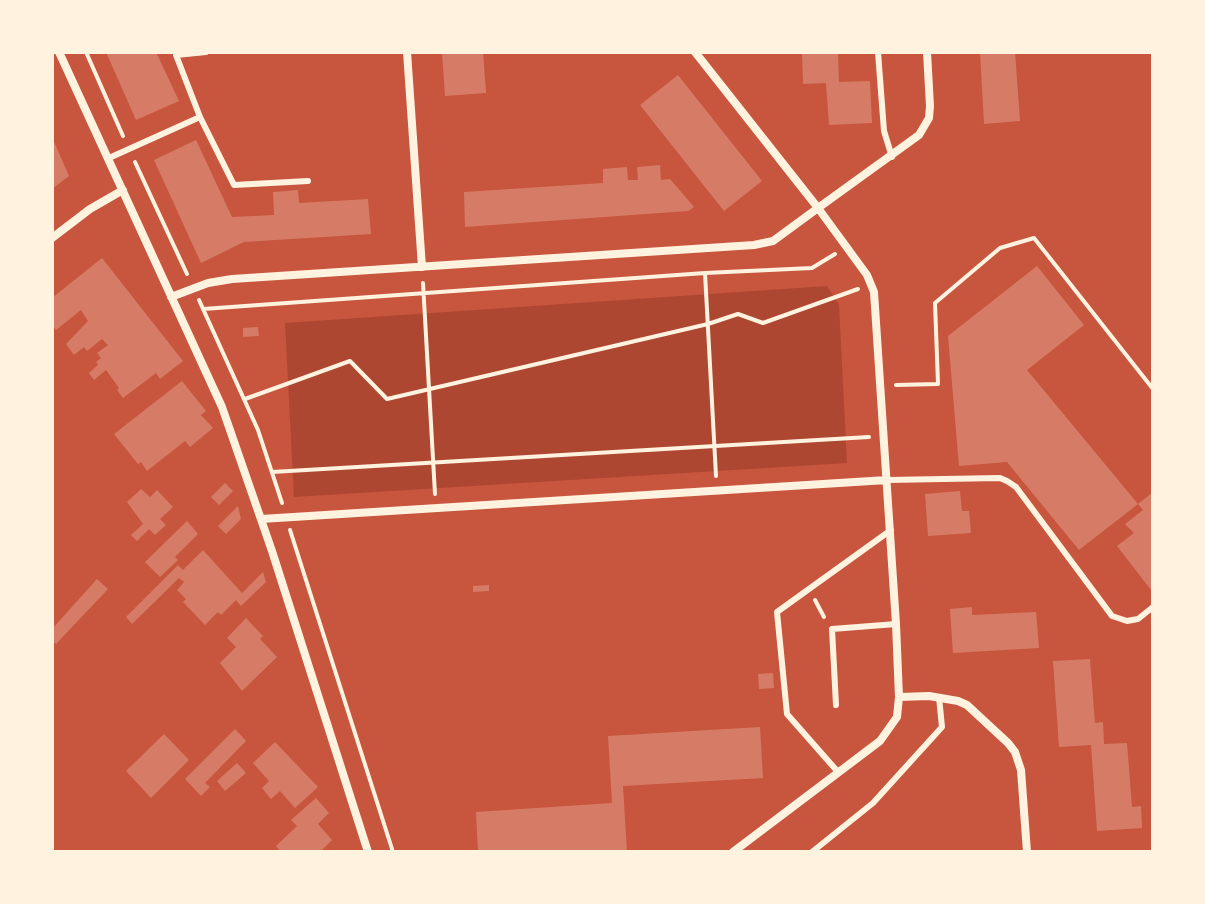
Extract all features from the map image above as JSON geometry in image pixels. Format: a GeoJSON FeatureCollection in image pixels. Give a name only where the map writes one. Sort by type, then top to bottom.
{"type":"FeatureCollection","features":[{"type":"Feature","properties":{"kind":"street"},"geometry":{"type":"LineString","coordinates":[[59,52],[222,407],[368,852]]}},
{"type":"Feature","properties":{"kind":"street"},"geometry":{"type":"LineString","coordinates":[[407,52],[422,267]]}},
{"type":"Feature","properties":{"kind":"street"},"geometry":{"type":"LineString","coordinates":[[695,52],[818,208],[872,284],[896,624],[899,697],[897,717],[887,733],[733,852]]}},
{"type":"Feature","properties":{"kind":"street"},"geometry":{"type":"LineString","coordinates":[[171,297],[193,288],[232,279],[754,245],[773,241],[919,135],[929,118],[927,52]]}},
{"type":"Feature","properties":{"kind":"street"},"geometry":{"type":"LineString","coordinates":[[52,238],[90,209],[123,190]]}},
{"type":"Feature","properties":{"kind":"street"},"geometry":{"type":"LineString","coordinates":[[261,519],[887,480]]}},
{"type":"Feature","properties":{"kind":"street"},"geometry":{"type":"LineString","coordinates":[[899,697],[939,697],[967,705],[1015,752],[1021,770],[1027,852]]}},
{"type":"Feature","properties":{"kind":"lane"},"geometry":{"type":"LineString","coordinates":[[206,52],[176,55],[200,117],[234,185],[308,181]]}},
{"type":"Feature","properties":{"kind":"lane"},"geometry":{"type":"LineString","coordinates":[[878,52],[884,131],[892,157]]}},
{"type":"Feature","properties":{"kind":"lane"},"geometry":{"type":"LineString","coordinates":[[109,158],[200,117]]}},
{"type":"Feature","properties":{"kind":"lane"},"geometry":{"type":"LineString","coordinates":[[887,480],[1000,478],[1007,481],[1016,487],[1112,616],[1127,621],[1138,619],[1153,607]]}},
{"type":"Feature","properties":{"kind":"lane"},"geometry":{"type":"LineString","coordinates":[[838,772],[787,714],[777,612],[891,530]]}},
{"type":"Feature","properties":{"kind":"lane"},"geometry":{"type":"LineString","coordinates":[[836,705],[832,629],[896,624]]}},
{"type":"Feature","properties":{"kind":"lane"},"geometry":{"type":"LineString","coordinates":[[812,852],[873,803],[942,727],[939,697]]}},
{"type":"Feature","properties":{"kind":"path"},"geometry":{"type":"LineString","coordinates":[[86,52],[245,399],[272,472],[393,852]]}},
{"type":"Feature","properties":{"kind":"path"},"geometry":{"type":"LineString","coordinates":[[881,386],[938,384],[935,303],[1000,248],[1034,238],[1153,389]]}},
{"type":"Feature","properties":{"kind":"path"},"geometry":{"type":"LineString","coordinates":[[203,309],[812,268],[846,247]]}},
{"type":"Feature","properties":{"kind":"path"},"geometry":{"type":"LineString","coordinates":[[704,248],[717,490]]}},
{"type":"Feature","properties":{"kind":"path"},"geometry":{"type":"LineString","coordinates":[[422,267],[436,508]]}},
{"type":"Feature","properties":{"kind":"path"},"geometry":{"type":"LineString","coordinates":[[245,399],[350,361],[387,399],[708,324],[738,314],[763,323],[872,284]]}},
{"type":"Feature","properties":{"kind":"path"},"geometry":{"type":"LineString","coordinates":[[272,472],[884,436]]}},
{"type":"Feature","properties":{"kind":"path"},"geometry":{"type":"LineString","coordinates":[[808,588],[832,629]]}},
{"type":"Feature","properties":{"kind":"shaded area"},"geometry":{"type":"Polygon","coordinates":[[[827,286],[839,305],[847,463],[294,497],[285,323],[827,286]]]}},
{"type":"Feature","properties":{"kind":"building"},"geometry":{"type":"Polygon","coordinates":[[[106,52],[156,52],[179,101],[136,120],[106,52]]]}},
{"type":"Feature","properties":{"kind":"building"},"geometry":{"type":"Polygon","coordinates":[[[442,52],[483,52],[486,93],[445,96],[442,52]]]}},
{"type":"Feature","properties":{"kind":"building"},"geometry":{"type":"Polygon","coordinates":[[[802,52],[838,52],[839,82],[870,81],[872,123],[829,125],[826,83],[803,84],[802,52]]]}},
{"type":"Feature","properties":{"kind":"building"},"geometry":{"type":"Polygon","coordinates":[[[980,52],[1015,52],[1020,121],[984,124],[980,52]]]}},
{"type":"Feature","properties":{"kind":"building"},"geometry":{"type":"Polygon","coordinates":[[[678,75],[762,181],[724,211],[640,105],[678,75]]]}},
{"type":"Feature","properties":{"kind":"building"},"geometry":{"type":"Polygon","coordinates":[[[52,137],[69,176],[52,189],[52,137]]]}},
{"type":"Feature","properties":{"kind":"building"},"geometry":{"type":"Polygon","coordinates":[[[196,140],[232,217],[274,215],[273,192],[298,190],[299,203],[368,199],[371,234],[244,242],[201,263],[154,160],[196,140]]]}},
{"type":"Feature","properties":{"kind":"building"},"geometry":{"type":"Polygon","coordinates":[[[660,165],[661,180],[670,179],[694,207],[688,211],[465,227],[464,192],[603,183],[603,169],[627,167],[628,180],[638,180],[637,167],[660,165]]]}},
{"type":"Feature","properties":{"kind":"building"},"geometry":{"type":"Polygon","coordinates":[[[102,258],[183,361],[160,379],[156,373],[123,398],[106,370],[94,380],[89,373],[101,358],[97,353],[108,345],[102,339],[87,351],[84,347],[74,355],[66,344],[88,321],[81,310],[56,330],[52,324],[52,298],[102,258]]]}},
{"type":"Feature","properties":{"kind":"building"},"geometry":{"type":"Polygon","coordinates":[[[1037,266],[1084,325],[1027,370],[1138,504],[1079,550],[1007,462],[959,466],[948,336],[1037,266]]]}},
{"type":"Feature","properties":{"kind":"building"},"geometry":{"type":"Polygon","coordinates":[[[258,327],[259,336],[243,337],[243,328],[258,327]]]}},
{"type":"Feature","properties":{"kind":"building"},"geometry":{"type":"Polygon","coordinates":[[[182,381],[206,411],[201,415],[213,428],[190,447],[185,441],[147,471],[114,434],[182,381]]]}},
{"type":"Feature","properties":{"kind":"building"},"geometry":{"type":"Polygon","coordinates":[[[225,483],[233,491],[219,505],[211,497],[225,483]]]}},
{"type":"Feature","properties":{"kind":"building"},"geometry":{"type":"Polygon","coordinates":[[[141,489],[150,497],[157,490],[173,507],[160,519],[166,525],[155,535],[149,529],[137,541],[131,535],[143,524],[127,502],[141,489]]]}},
{"type":"Feature","properties":{"kind":"building"},"geometry":{"type":"Polygon","coordinates":[[[960,491],[962,511],[969,511],[971,533],[928,536],[925,494],[960,491]]]}},
{"type":"Feature","properties":{"kind":"building"},"geometry":{"type":"Polygon","coordinates":[[[1153,492],[1151,590],[1117,546],[1134,533],[1125,524],[1143,510],[1138,504],[1153,492]]]}},
{"type":"Feature","properties":{"kind":"building"},"geometry":{"type":"Polygon","coordinates":[[[238,506],[241,519],[226,534],[218,526],[238,506]]]}},
{"type":"Feature","properties":{"kind":"building"},"geometry":{"type":"Polygon","coordinates":[[[187,521],[198,534],[160,577],[145,562],[187,521]]]}},
{"type":"Feature","properties":{"kind":"building"},"geometry":{"type":"Polygon","coordinates":[[[203,550],[242,593],[263,572],[266,582],[241,606],[236,600],[205,625],[183,602],[186,599],[177,590],[184,582],[179,578],[132,624],[126,617],[178,565],[183,570],[203,550]]]}},
{"type":"Feature","properties":{"kind":"building"},"geometry":{"type":"Polygon","coordinates":[[[97,579],[108,589],[56,644],[52,640],[52,629],[97,579]]]}},
{"type":"Feature","properties":{"kind":"building"},"geometry":{"type":"Polygon","coordinates":[[[489,585],[489,591],[473,592],[473,586],[489,585]]]}},
{"type":"Feature","properties":{"kind":"building"},"geometry":{"type":"Polygon","coordinates":[[[972,607],[972,615],[1036,612],[1039,648],[953,653],[950,609],[972,607]]]}},
{"type":"Feature","properties":{"kind":"building"},"geometry":{"type":"Polygon","coordinates":[[[246,618],[277,657],[242,691],[220,663],[236,647],[227,638],[246,618]]]}},
{"type":"Feature","properties":{"kind":"building"},"geometry":{"type":"Polygon","coordinates":[[[1090,659],[1095,723],[1103,722],[1104,744],[1127,743],[1132,807],[1141,806],[1142,828],[1097,831],[1091,745],[1059,747],[1053,661],[1090,659]]]}},
{"type":"Feature","properties":{"kind":"building"},"geometry":{"type":"Polygon","coordinates":[[[773,673],[774,688],[759,689],[758,674],[773,673]]]}},
{"type":"Feature","properties":{"kind":"building"},"geometry":{"type":"Polygon","coordinates":[[[760,727],[763,778],[623,786],[627,852],[478,852],[476,812],[612,803],[608,736],[760,727]]]}},
{"type":"Feature","properties":{"kind":"building"},"geometry":{"type":"Polygon","coordinates":[[[235,729],[246,741],[205,783],[210,787],[201,796],[185,779],[235,729]]]}},
{"type":"Feature","properties":{"kind":"building"},"geometry":{"type":"Polygon","coordinates":[[[164,734],[189,760],[151,798],[126,771],[164,734]]]}},
{"type":"Feature","properties":{"kind":"building"},"geometry":{"type":"Polygon","coordinates":[[[275,742],[318,787],[295,808],[280,791],[271,799],[262,788],[269,781],[253,763],[275,742]]]}},
{"type":"Feature","properties":{"kind":"building"},"geometry":{"type":"Polygon","coordinates":[[[237,763],[246,773],[225,791],[217,781],[237,763]]]}},
{"type":"Feature","properties":{"kind":"building"},"geometry":{"type":"Polygon","coordinates":[[[316,798],[329,813],[318,824],[332,840],[320,852],[281,852],[276,846],[297,826],[291,820],[316,798]]]}}]}
